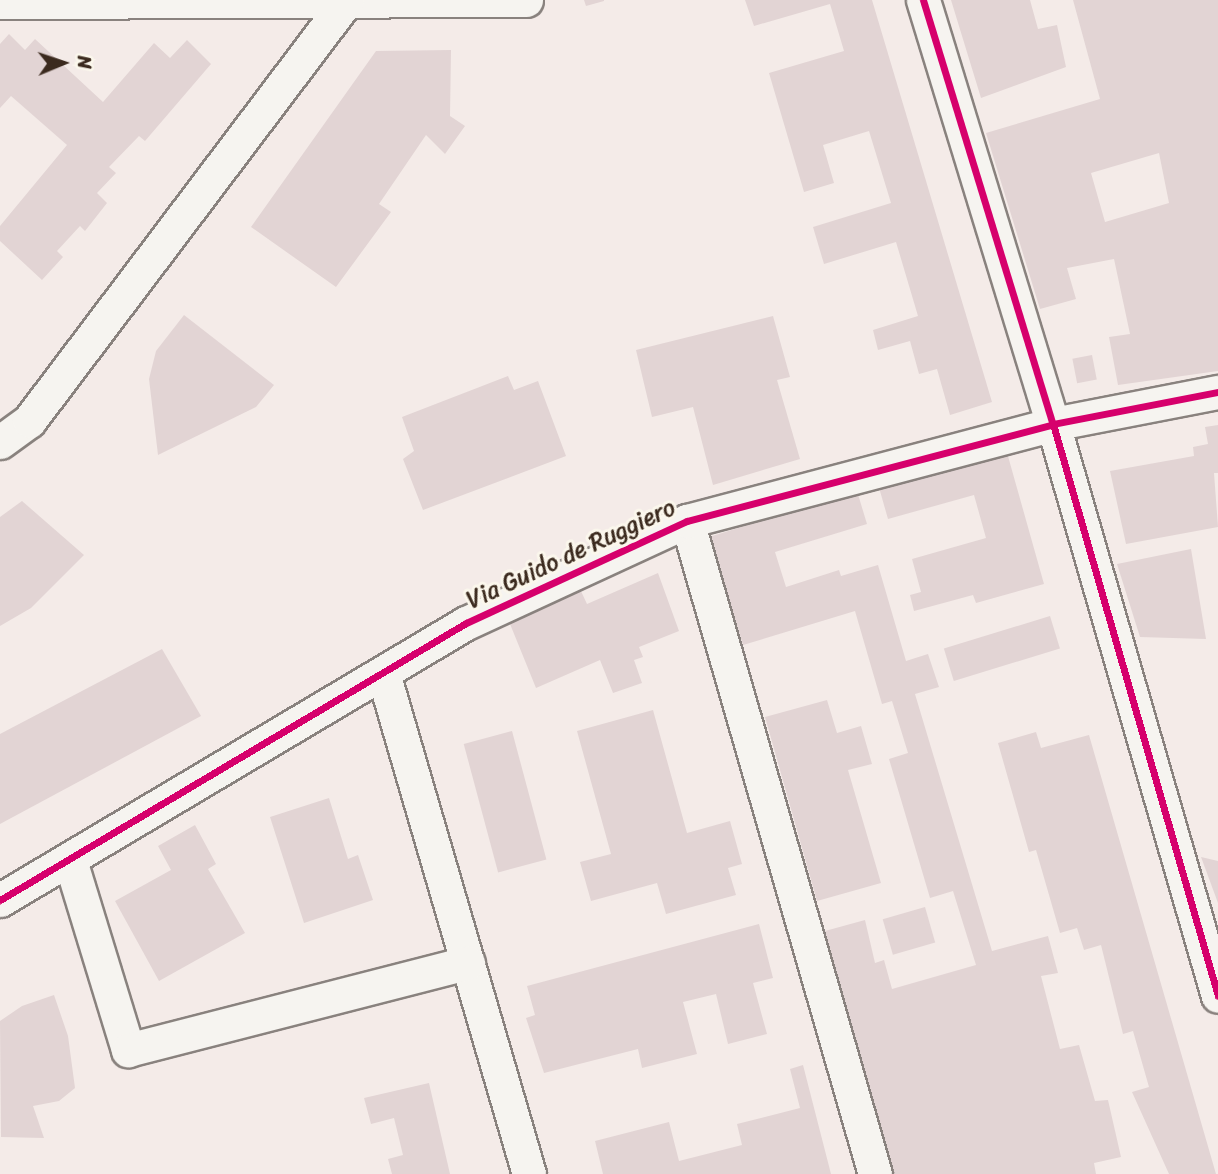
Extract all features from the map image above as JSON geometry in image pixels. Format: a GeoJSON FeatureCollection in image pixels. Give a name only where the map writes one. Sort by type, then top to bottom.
{"type":"FeatureCollection","features":[{"type":"Feature","properties":{"kind":"street"},"geometry":{"type":"LineString","coordinates":[[0,2],[526,0]]}},
{"type":"Feature","properties":{"kind":"street"},"geometry":{"type":"LineString","coordinates":[[923,0],[1053,424],[1218,996]]}},
{"type":"Feature","properties":{"kind":"street"},"geometry":{"type":"LineString","coordinates":[[0,442],[29,421],[347,1]]}},
{"type":"Feature","properties":{"kind":"street","name":"Via Guido de Ruggiero"},"geometry":{"type":"LineString","coordinates":[[0,900],[466,623],[687,521],[1053,424],[1218,392]]}},
{"type":"Feature","properties":{"kind":"street"},"geometry":{"type":"LineString","coordinates":[[687,521],[876,1174]]}},
{"type":"Feature","properties":{"kind":"street"},"geometry":{"type":"LineString","coordinates":[[383,673],[529,1174]]}},
{"type":"Feature","properties":{"kind":"street"},"geometry":{"type":"LineString","coordinates":[[70,860],[128,1050],[468,963]]}},
{"type":"Feature","properties":{"kind":"building"},"geometry":{"type":"Polygon","coordinates":[[[584,0],[604,0],[604,1],[586,6],[584,0]]]}},
{"type":"Feature","properties":{"kind":"building"},"geometry":{"type":"Polygon","coordinates":[[[745,0],[872,0],[992,402],[950,415],[937,369],[919,374],[910,341],[878,350],[873,330],[918,316],[896,242],[824,264],[813,227],[891,203],[869,131],[823,145],[834,183],[804,192],[769,73],[844,51],[830,4],[754,26],[745,0]]]}},
{"type":"Feature","properties":{"kind":"building"},"geometry":{"type":"Polygon","coordinates":[[[951,0],[1030,0],[1038,29],[1057,25],[1066,67],[981,98],[951,0]]]}},
{"type":"Feature","properties":{"kind":"building"},"geometry":{"type":"Polygon","coordinates":[[[1073,0],[1218,0],[1218,371],[1118,385],[1109,337],[1130,334],[1114,259],[1067,268],[1076,299],[1040,309],[986,133],[1100,99],[1073,0]],[[1159,153],[1091,173],[1105,222],[1169,203],[1159,153]]]}},
{"type":"Feature","properties":{"kind":"building"},"geometry":{"type":"Polygon","coordinates":[[[9,34],[25,50],[35,39],[103,102],[154,43],[170,58],[187,40],[211,64],[145,141],[139,136],[109,167],[116,173],[97,193],[107,203],[85,231],[80,226],[57,251],[63,257],[42,280],[0,241],[0,226],[67,145],[11,96],[0,108],[0,44],[9,34]]]}},
{"type":"Feature","properties":{"kind":"building"},"geometry":{"type":"Polygon","coordinates":[[[451,50],[450,116],[465,126],[445,154],[426,135],[379,204],[391,212],[336,287],[251,227],[376,51],[451,50]]]}},
{"type":"Feature","properties":{"kind":"building"},"geometry":{"type":"Polygon","coordinates":[[[184,315],[274,385],[256,407],[158,455],[149,379],[156,351],[184,315]]]}},
{"type":"Feature","properties":{"kind":"building"},"geometry":{"type":"Polygon","coordinates":[[[773,316],[790,377],[777,380],[800,459],[713,485],[693,407],[652,417],[636,350],[773,316]]]}},
{"type":"Feature","properties":{"kind":"building"},"geometry":{"type":"Polygon","coordinates":[[[1092,355],[1097,380],[1077,383],[1072,359],[1092,355]]]}},
{"type":"Feature","properties":{"kind":"building"},"geometry":{"type":"Polygon","coordinates":[[[508,376],[514,390],[538,381],[566,456],[423,510],[403,459],[414,451],[402,417],[508,376]]]}},
{"type":"Feature","properties":{"kind":"building"},"geometry":{"type":"Polygon","coordinates":[[[1218,425],[1218,473],[1214,473],[1218,527],[1126,544],[1110,471],[1194,456],[1193,447],[1208,444],[1205,427],[1218,425]]]}},
{"type":"Feature","properties":{"kind":"building"},"geometry":{"type":"Polygon","coordinates":[[[1006,449],[1044,584],[976,603],[973,595],[914,611],[910,595],[921,592],[912,559],[986,538],[974,495],[888,519],[878,484],[1006,449]]]}},
{"type":"Feature","properties":{"kind":"building"},"geometry":{"type":"Polygon","coordinates":[[[857,491],[867,524],[775,552],[786,587],[839,570],[841,576],[878,565],[906,661],[928,654],[939,687],[915,694],[992,951],[1048,936],[1058,973],[1041,976],[1060,1049],[1079,1045],[1095,1101],[1108,1100],[1121,1157],[1094,1163],[1096,1174],[893,1174],[825,931],[865,920],[875,963],[884,960],[892,989],[976,965],[953,891],[930,898],[889,759],[908,753],[892,701],[882,704],[855,611],[743,645],[709,537],[857,491]]]}},
{"type":"Feature","properties":{"kind":"building"},"geometry":{"type":"Polygon","coordinates":[[[22,501],[84,555],[31,608],[0,626],[0,517],[22,501]]]}},
{"type":"Feature","properties":{"kind":"building"},"geometry":{"type":"Polygon","coordinates":[[[1191,549],[1206,639],[1140,637],[1117,564],[1191,549]]]}},
{"type":"Feature","properties":{"kind":"building"},"geometry":{"type":"Polygon","coordinates":[[[658,573],[679,631],[639,647],[643,657],[634,660],[642,683],[613,693],[600,660],[536,688],[508,619],[580,589],[587,604],[658,573]]]}},
{"type":"Feature","properties":{"kind":"building"},"geometry":{"type":"Polygon","coordinates":[[[1050,616],[1060,649],[954,681],[944,648],[1050,616]]]}},
{"type":"Feature","properties":{"kind":"building"},"geometry":{"type":"Polygon","coordinates":[[[162,649],[201,716],[0,824],[0,734],[162,649]]]}},
{"type":"Feature","properties":{"kind":"building"},"geometry":{"type":"Polygon","coordinates":[[[827,700],[837,733],[861,726],[872,764],[848,770],[881,883],[817,901],[765,717],[827,700]]]}},
{"type":"Feature","properties":{"kind":"building"},"geometry":{"type":"Polygon","coordinates":[[[653,710],[687,833],[730,821],[742,864],[728,868],[736,895],[666,914],[657,883],[591,901],[580,862],[611,854],[577,731],[653,710]]]}},
{"type":"Feature","properties":{"kind":"building"},"geometry":{"type":"Polygon","coordinates":[[[512,731],[546,859],[498,872],[464,744],[512,731]]]}},
{"type":"Feature","properties":{"kind":"building"},"geometry":{"type":"Polygon","coordinates":[[[1036,732],[1041,748],[1089,735],[1216,1174],[1169,1174],[1132,1092],[1149,1087],[1133,1031],[1123,1034],[1101,945],[1084,950],[1077,928],[1060,933],[1036,850],[1029,852],[998,743],[1036,732]]]}},
{"type":"Feature","properties":{"kind":"building"},"geometry":{"type":"Polygon","coordinates":[[[329,798],[348,859],[358,855],[373,900],[304,923],[270,817],[329,798]]]}},
{"type":"Feature","properties":{"kind":"building"},"geometry":{"type":"Polygon","coordinates":[[[195,825],[216,864],[208,869],[245,933],[159,981],[115,901],[171,870],[158,846],[195,825]]]}},
{"type":"Feature","properties":{"kind":"building"},"geometry":{"type":"Polygon","coordinates":[[[1201,857],[1218,861],[1218,903],[1201,857]]]}},
{"type":"Feature","properties":{"kind":"building"},"geometry":{"type":"Polygon","coordinates":[[[925,907],[935,943],[893,955],[883,919],[925,907]]]}},
{"type":"Feature","properties":{"kind":"building"},"geometry":{"type":"Polygon","coordinates":[[[759,924],[773,978],[753,983],[767,1034],[728,1044],[716,994],[683,1002],[697,1054],[642,1068],[638,1049],[544,1073],[526,1018],[535,1015],[527,986],[759,924]]]}},
{"type":"Feature","properties":{"kind":"building"},"geometry":{"type":"Polygon","coordinates":[[[54,995],[68,1036],[75,1088],[59,1101],[33,1106],[44,1138],[1,1137],[0,1021],[22,1006],[54,995]]]}},
{"type":"Feature","properties":{"kind":"building"},"geometry":{"type":"Polygon","coordinates":[[[803,1065],[831,1174],[603,1174],[595,1141],[669,1122],[679,1161],[742,1145],[737,1124],[800,1108],[790,1069],[803,1065]]]}},
{"type":"Feature","properties":{"kind":"building"},"geometry":{"type":"Polygon","coordinates":[[[429,1083],[450,1174],[392,1174],[388,1159],[403,1155],[394,1118],[371,1124],[364,1098],[429,1083]]]}},
{"type":"Feature","properties":{"kind":"cycle path"},"geometry":{"type":"LineString","coordinates":[[923,0],[1053,424],[1218,996]]}},
{"type":"Feature","properties":{"kind":"cycle path"},"geometry":{"type":"LineString","coordinates":[[0,900],[466,623],[687,521],[1053,424],[1218,392]]}}]}
